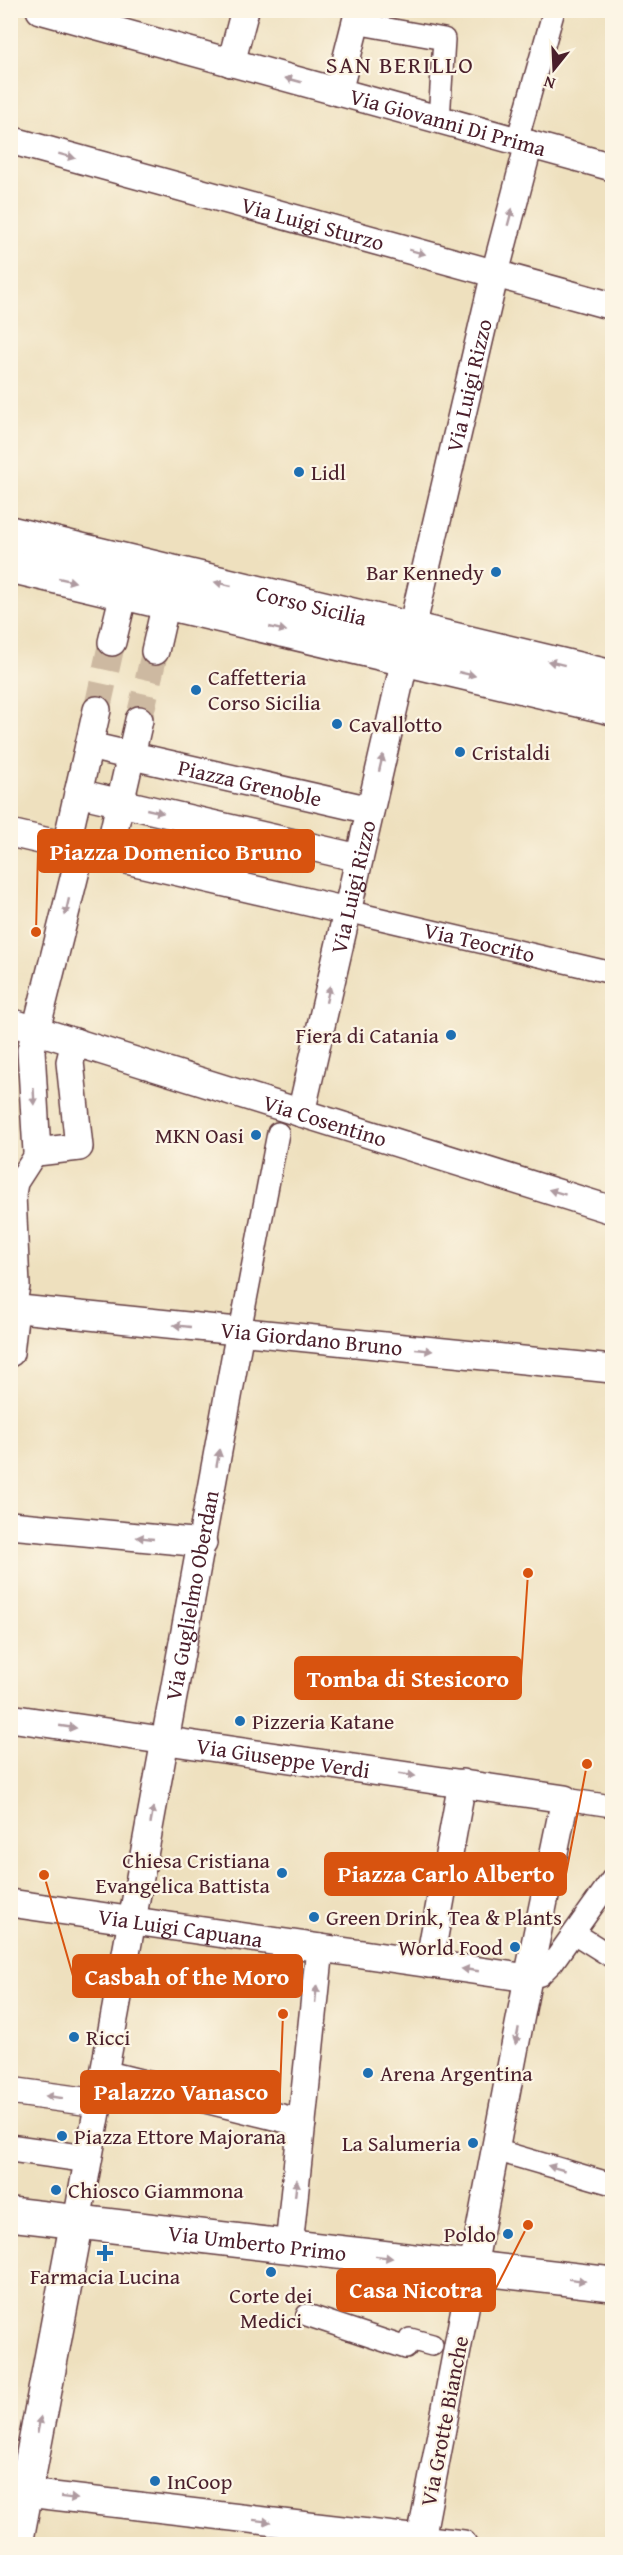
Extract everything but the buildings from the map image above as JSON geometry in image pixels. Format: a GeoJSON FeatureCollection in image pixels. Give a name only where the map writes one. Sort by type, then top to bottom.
{"type":"FeatureCollection","features":[{"type":"Feature","properties":{"kind":"main road","name":"Corso Sicilia"},"geometry":{"type":"LineString","coordinates":[[10,533],[406,654],[612,708]]}},
{"type":"Feature","properties":{"kind":"main road","name":"Corso Sicilia"},"geometry":{"type":"LineString","coordinates":[[10,566],[166,603],[406,654],[612,677]]}},
{"type":"Feature","properties":{"kind":"main road","name":"Via Umberto Primo"},"geometry":{"type":"LineString","coordinates":[[10,2214],[612,2284]]}},
{"type":"Feature","properties":{"kind":"main road"},"geometry":{"type":"LineString","coordinates":[[16,2544],[18,2492],[77,2221]]}},
{"type":"Feature","properties":{"kind":"street","name":"Via Giovanni Di Prima"},"geometry":{"type":"LineString","coordinates":[[40,10],[612,167]]}},
{"type":"Feature","properties":{"kind":"street"},"geometry":{"type":"LineString","coordinates":[[231,63],[245,10]]}},
{"type":"Feature","properties":{"kind":"street"},"geometry":{"type":"LineString","coordinates":[[523,143],[554,10]]}},
{"type":"Feature","properties":{"kind":"street"},"geometry":{"type":"LineString","coordinates":[[338,92],[357,17],[444,39],[439,120]]}},
{"type":"Feature","properties":{"kind":"street","name":"Via Luigi Sturzo"},"geometry":{"type":"LineString","coordinates":[[10,140],[612,306]]}},
{"type":"Feature","properties":{"kind":"street","name":"Via Luigi Rizzo"},"geometry":{"type":"LineString","coordinates":[[301,1113],[523,143]]}},
{"type":"Feature","properties":{"kind":"street"},"geometry":{"type":"LineString","coordinates":[[112,642],[124,593]]}},
{"type":"Feature","properties":{"kind":"street"},"geometry":{"type":"LineString","coordinates":[[155,651],[166,603]]}},
{"type":"Feature","properties":{"kind":"street"},"geometry":{"type":"LineString","coordinates":[[10,1353],[13,1308],[18,1286],[15,1194],[17,1183],[37,1152],[31,1050],[38,1030],[73,848],[78,793],[97,710]]}},
{"type":"Feature","properties":{"kind":"street"},"geometry":{"type":"LineString","coordinates":[[108,856],[139,720]]}},
{"type":"Feature","properties":{"kind":"street","name":"Piazza Grenoble"},"geometry":{"type":"LineString","coordinates":[[89,746],[370,810]]}},
{"type":"Feature","properties":{"kind":"street"},"geometry":{"type":"LineString","coordinates":[[78,793],[359,858]]}},
{"type":"Feature","properties":{"kind":"street"},"geometry":{"type":"LineString","coordinates":[[10,833],[347,911]]}},
{"type":"Feature","properties":{"kind":"street","name":"Via Teocrito"},"geometry":{"type":"LineString","coordinates":[[347,911],[612,973]]}},
{"type":"Feature","properties":{"kind":"street","name":"Via Cosentino"},"geometry":{"type":"LineString","coordinates":[[10,1022],[612,1210]]}},
{"type":"Feature","properties":{"kind":"street"},"geometry":{"type":"LineString","coordinates":[[37,1152],[79,1147],[70,1062],[75,1042]]}},
{"type":"Feature","properties":{"kind":"street","name":"Via Guglielmo Oberdan"},"geometry":{"type":"LineString","coordinates":[[105,2066],[278,1133]]}},
{"type":"Feature","properties":{"kind":"street","name":"Via Giordano Bruno"},"geometry":{"type":"LineString","coordinates":[[13,1308],[612,1369]]}},
{"type":"Feature","properties":{"kind":"street"},"geometry":{"type":"LineString","coordinates":[[10,1525],[203,1543]]}},
{"type":"Feature","properties":{"kind":"street","name":"Via Giuseppe Verdi"},"geometry":{"type":"LineString","coordinates":[[10,1718],[560,1798]]}},
{"type":"Feature","properties":{"kind":"street"},"geometry":{"type":"LineString","coordinates":[[429,1964],[462,1783]]}},
{"type":"Feature","properties":{"kind":"street"},"geometry":{"type":"LineString","coordinates":[[560,1798],[612,1806]]}},
{"type":"Feature","properties":{"kind":"street","name":"Via Grotte Bianche"},"geometry":{"type":"LineString","coordinates":[[420,2542],[474,2268],[560,1798]]}},
{"type":"Feature","properties":{"kind":"street"},"geometry":{"type":"LineString","coordinates":[[528,1978],[540,1976],[612,1879]]}},
{"type":"Feature","properties":{"kind":"street","name":"Via Luigi Capuana"},"geometry":{"type":"LineString","coordinates":[[10,1903],[528,1978]]}},
{"type":"Feature","properties":{"kind":"street"},"geometry":{"type":"LineString","coordinates":[[574,1933],[612,1957]]}},
{"type":"Feature","properties":{"kind":"street"},"geometry":{"type":"LineString","coordinates":[[289,2246],[320,1948]]}},
{"type":"Feature","properties":{"kind":"street"},"geometry":{"type":"LineString","coordinates":[[77,2221],[105,2066],[302,2123]]}},
{"type":"Feature","properties":{"kind":"street"},"geometry":{"type":"LineString","coordinates":[[10,2091],[98,2103]]}},
{"type":"Feature","properties":{"kind":"street"},"geometry":{"type":"LineString","coordinates":[[10,2148],[88,2159]]}},
{"type":"Feature","properties":{"kind":"street"},"geometry":{"type":"LineString","coordinates":[[495,2150],[612,2184]]}},
{"type":"Feature","properties":{"kind":"street"},"geometry":{"type":"LineString","coordinates":[[307,2315],[406,2348],[410,2339],[432,2345]]}},
{"type":"Feature","properties":{"kind":"street"},"geometry":{"type":"LineString","coordinates":[[18,2492],[420,2542],[463,2544]]}},
{"type":"Feature","properties":{"kind":"tunnel"},"geometry":{"type":"LineString","coordinates":[[97,710],[112,642]]}},
{"type":"Feature","properties":{"kind":"tunnel"},"geometry":{"type":"LineString","coordinates":[[139,720],[155,651]]}},
{"type":"Feature","properties":{"kind":"place","name":"Lidl"},"geometry":{"type":"Point","coordinates":[299,472]}},
{"type":"Feature","properties":{"kind":"place","name":"Bar Kennedy"},"geometry":{"type":"Point","coordinates":[496,572]}},
{"type":"Feature","properties":{"kind":"place","name":"Caffetteria Corso Sicilia"},"geometry":{"type":"Point","coordinates":[196,690]}},
{"type":"Feature","properties":{"kind":"place","name":"Cavallotto"},"geometry":{"type":"Point","coordinates":[337,724]}},
{"type":"Feature","properties":{"kind":"place","name":"Cristaldi"},"geometry":{"type":"Point","coordinates":[460,752]}},
{"type":"Feature","properties":{"kind":"place","name":"Piazza Domenico Bruno"},"geometry":{"type":"Point","coordinates":[36,932]}},
{"type":"Feature","properties":{"kind":"place","name":"Fiera di Catania"},"geometry":{"type":"Point","coordinates":[451,1035]}},
{"type":"Feature","properties":{"kind":"place","name":"MKN Oasi"},"geometry":{"type":"Point","coordinates":[256,1135]}},
{"type":"Feature","properties":{"kind":"place","name":"Tomba di Stesicoro"},"geometry":{"type":"Point","coordinates":[528,1573]}},
{"type":"Feature","properties":{"kind":"place","name":"Pizzeria Katane"},"geometry":{"type":"Point","coordinates":[240,1721]}},
{"type":"Feature","properties":{"kind":"place","name":"Piazza Carlo Alberto"},"geometry":{"type":"Point","coordinates":[587,1764]}},
{"type":"Feature","properties":{"kind":"place","name":"Chiesa Cristiana Evangelica Battista"},"geometry":{"type":"Point","coordinates":[282,1873]}},
{"type":"Feature","properties":{"kind":"place","name":"Casbah of the Moro"},"geometry":{"type":"Point","coordinates":[44,1875]}},
{"type":"Feature","properties":{"kind":"place","name":"Green Drink, Tea & Plants"},"geometry":{"type":"Point","coordinates":[314,1917]}},
{"type":"Feature","properties":{"kind":"place","name":"World Food"},"geometry":{"type":"Point","coordinates":[515,1947]}},
{"type":"Feature","properties":{"kind":"place","name":"Palazzo Vanasco"},"geometry":{"type":"Point","coordinates":[283,2014]}},
{"type":"Feature","properties":{"kind":"place","name":"Ricci"},"geometry":{"type":"Point","coordinates":[74,2037]}},
{"type":"Feature","properties":{"kind":"place","name":"Arena Argentina"},"geometry":{"type":"Point","coordinates":[368,2073]}},
{"type":"Feature","properties":{"kind":"place","name":"Piazza Ettore Majorana"},"geometry":{"type":"Point","coordinates":[62,2136]}},
{"type":"Feature","properties":{"kind":"place","name":"La Salumeria"},"geometry":{"type":"Point","coordinates":[473,2143]}},
{"type":"Feature","properties":{"kind":"place","name":"Chiosco Giammona"},"geometry":{"type":"Point","coordinates":[56,2190]}},
{"type":"Feature","properties":{"kind":"place","name":"Casa Nicotra"},"geometry":{"type":"Point","coordinates":[528,2225]}},
{"type":"Feature","properties":{"kind":"place","name":"Poldo"},"geometry":{"type":"Point","coordinates":[508,2234]}},
{"type":"Feature","properties":{"kind":"place","name":"Farmacia Lucina"},"geometry":{"type":"Point","coordinates":[105,2253]}},
{"type":"Feature","properties":{"kind":"place","name":"Corte dei Medici"},"geometry":{"type":"Point","coordinates":[271,2272]}},
{"type":"Feature","properties":{"kind":"place","name":"InCoop"},"geometry":{"type":"Point","coordinates":[155,2481]}},
{"type":"Feature","properties":{"kind":"district","name":"SAN BERILLO"},"geometry":{"type":"Point","coordinates":[400,64]}}]}
